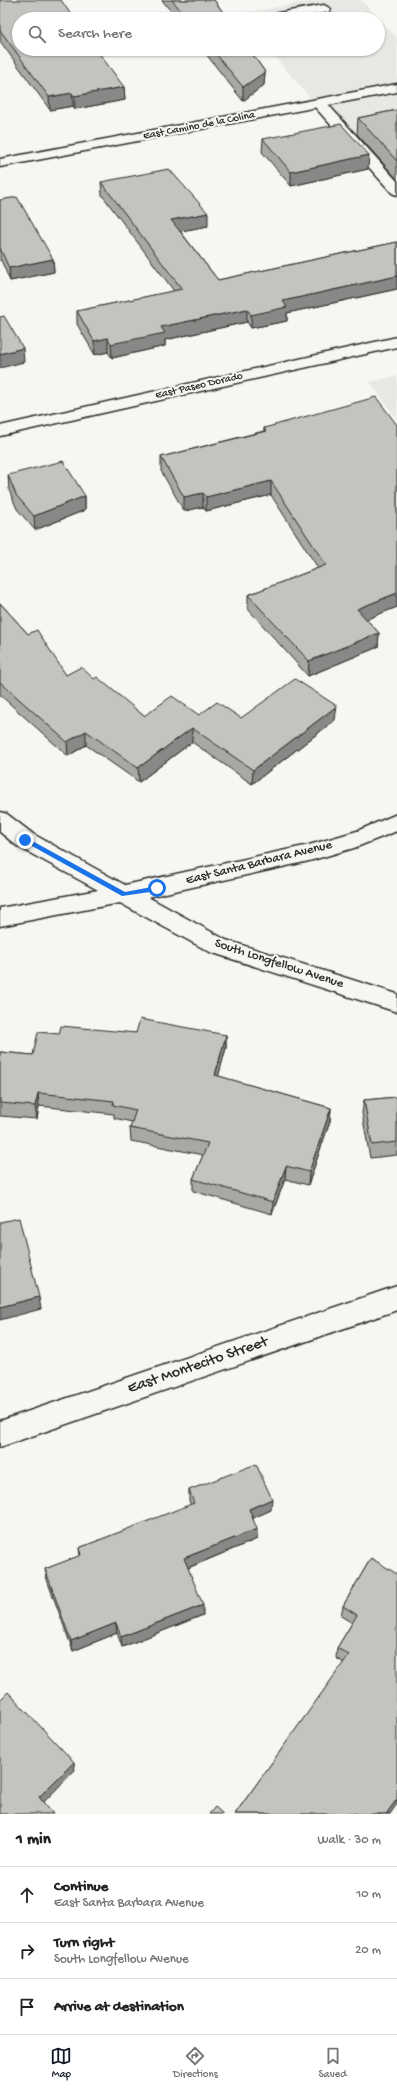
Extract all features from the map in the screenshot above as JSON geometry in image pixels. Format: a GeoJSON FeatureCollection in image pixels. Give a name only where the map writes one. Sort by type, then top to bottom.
{"type":"FeatureCollection","features":[{"type":"Feature","properties":{"kind":"street"},"geometry":{"type":"LineString","coordinates":[[307,12],[324,9]]}},
{"type":"Feature","properties":{"kind":"street","name":"East Camino de la Colina"},"geometry":{"type":"LineString","coordinates":[[0,163],[397,88]]}},
{"type":"Feature","properties":{"kind":"street"},"geometry":{"type":"LineString","coordinates":[[319,103],[397,190]]}},
{"type":"Feature","properties":{"kind":"street","name":"East Paseo Dorado"},"geometry":{"type":"LineString","coordinates":[[0,431],[397,342]]}},
{"type":"Feature","properties":{"kind":"street","name":"South Longfellow Avenue"},"geometry":{"type":"LineString","coordinates":[[0,820],[25,840],[218,946],[397,1003]]}},
{"type":"Feature","properties":{"kind":"street","name":"East Santa Barbara Avenue"},"geometry":{"type":"LineString","coordinates":[[0,916],[124,894],[288,858],[378,833],[397,822]]}},
{"type":"Feature","properties":{"kind":"street","name":"East Montecito Street"},"geometry":{"type":"LineString","coordinates":[[0,1434],[397,1298]]}},
{"type":"Feature","properties":{"kind":"shaded area"},"geometry":{"type":"Polygon","coordinates":[[[316,0],[361,0],[372,12],[249,12],[316,0]]]}},
{"type":"Feature","properties":{"kind":"shaded area"},"geometry":{"type":"Polygon","coordinates":[[[385,25],[397,38],[397,199],[274,56],[385,56],[385,25]]]}},
{"type":"Feature","properties":{"kind":"shaded area"},"geometry":{"type":"Polygon","coordinates":[[[397,376],[397,419],[370,382],[397,376]]]}},
{"type":"Feature","properties":{"kind":"building"},"geometry":{"type":"Polygon","coordinates":[[[0,0],[61,0],[69,12],[12,12],[12,46],[0,30],[0,0]]]}},
{"type":"Feature","properties":{"kind":"building"},"geometry":{"type":"Polygon","coordinates":[[[172,0],[214,0],[223,12],[182,12],[172,0]]]}},
{"type":"Feature","properties":{"kind":"building"},"geometry":{"type":"Polygon","coordinates":[[[19,56],[101,56],[124,87],[74,96],[72,93],[49,97],[19,56]]]}},
{"type":"Feature","properties":{"kind":"building"},"geometry":{"type":"Polygon","coordinates":[[[218,56],[254,56],[265,72],[243,87],[218,56]]]}},
{"type":"Feature","properties":{"kind":"building"},"geometry":{"type":"Polygon","coordinates":[[[397,110],[397,161],[358,118],[397,110]]]}},
{"type":"Feature","properties":{"kind":"building"},"geometry":{"type":"Polygon","coordinates":[[[341,124],[369,155],[291,172],[263,139],[341,124]]]}},
{"type":"Feature","properties":{"kind":"building"},"geometry":{"type":"Polygon","coordinates":[[[169,169],[208,213],[171,220],[218,280],[397,242],[397,276],[283,301],[287,307],[251,315],[247,309],[161,327],[165,333],[111,344],[108,338],[94,341],[77,311],[182,289],[101,182],[169,169]]]}},
{"type":"Feature","properties":{"kind":"building"},"geometry":{"type":"Polygon","coordinates":[[[17,197],[53,259],[9,268],[0,248],[0,200],[17,197]]]}},
{"type":"Feature","properties":{"kind":"building"},"geometry":{"type":"Polygon","coordinates":[[[4,316],[23,348],[0,354],[0,317],[4,316]]]}},
{"type":"Feature","properties":{"kind":"building"},"geometry":{"type":"Polygon","coordinates":[[[376,397],[397,425],[397,593],[357,609],[379,633],[309,661],[248,595],[326,565],[271,481],[206,497],[203,493],[184,497],[161,457],[266,431],[264,428],[376,397]]]}},
{"type":"Feature","properties":{"kind":"building"},"geometry":{"type":"Polygon","coordinates":[[[63,461],[85,496],[34,516],[16,495],[8,475],[63,461]]]}},
{"type":"Feature","properties":{"kind":"building"},"geometry":{"type":"Polygon","coordinates":[[[0,603],[28,634],[37,630],[66,675],[81,667],[94,679],[97,677],[144,716],[172,696],[199,715],[217,702],[241,718],[295,679],[337,706],[253,770],[192,728],[138,768],[86,731],[67,742],[0,682],[0,603]]]}},
{"type":"Feature","properties":{"kind":"building"},"geometry":{"type":"Polygon","coordinates":[[[140,1019],[226,1035],[215,1075],[331,1108],[309,1172],[286,1166],[273,1202],[193,1179],[208,1143],[130,1128],[136,1110],[113,1105],[114,1101],[38,1093],[35,1106],[0,1103],[0,1052],[33,1055],[38,1032],[59,1034],[61,1026],[136,1033],[140,1019]]]}},
{"type":"Feature","properties":{"kind":"building"},"geometry":{"type":"Polygon","coordinates":[[[397,1097],[397,1142],[372,1145],[364,1100],[397,1097]]]}},
{"type":"Feature","properties":{"kind":"building"},"geometry":{"type":"Polygon","coordinates":[[[19,1218],[39,1297],[0,1307],[0,1222],[19,1218]]]}},
{"type":"Feature","properties":{"kind":"building"},"geometry":{"type":"Polygon","coordinates":[[[256,1464],[272,1499],[249,1509],[257,1529],[184,1558],[203,1605],[121,1637],[116,1623],[71,1641],[45,1569],[81,1555],[79,1548],[194,1503],[189,1490],[256,1464]]]}},
{"type":"Feature","properties":{"kind":"building"},"geometry":{"type":"Polygon","coordinates":[[[371,1558],[397,1574],[397,1799],[386,1814],[235,1814],[349,1655],[337,1648],[357,1615],[343,1606],[371,1558]]]}},
{"type":"Feature","properties":{"kind":"building"},"geometry":{"type":"Polygon","coordinates":[[[8,1692],[74,1762],[39,1797],[53,1814],[0,1814],[0,1700],[8,1692]]]}},
{"type":"Feature","properties":{"kind":"building"},"geometry":{"type":"Polygon","coordinates":[[[215,1807],[223,1814],[209,1814],[215,1807]]]}},
{"type":"Feature","properties":{"kind":"route"},"geometry":{"type":"LineString","coordinates":[[25,840],[124,894],[157,888]]}}]}
